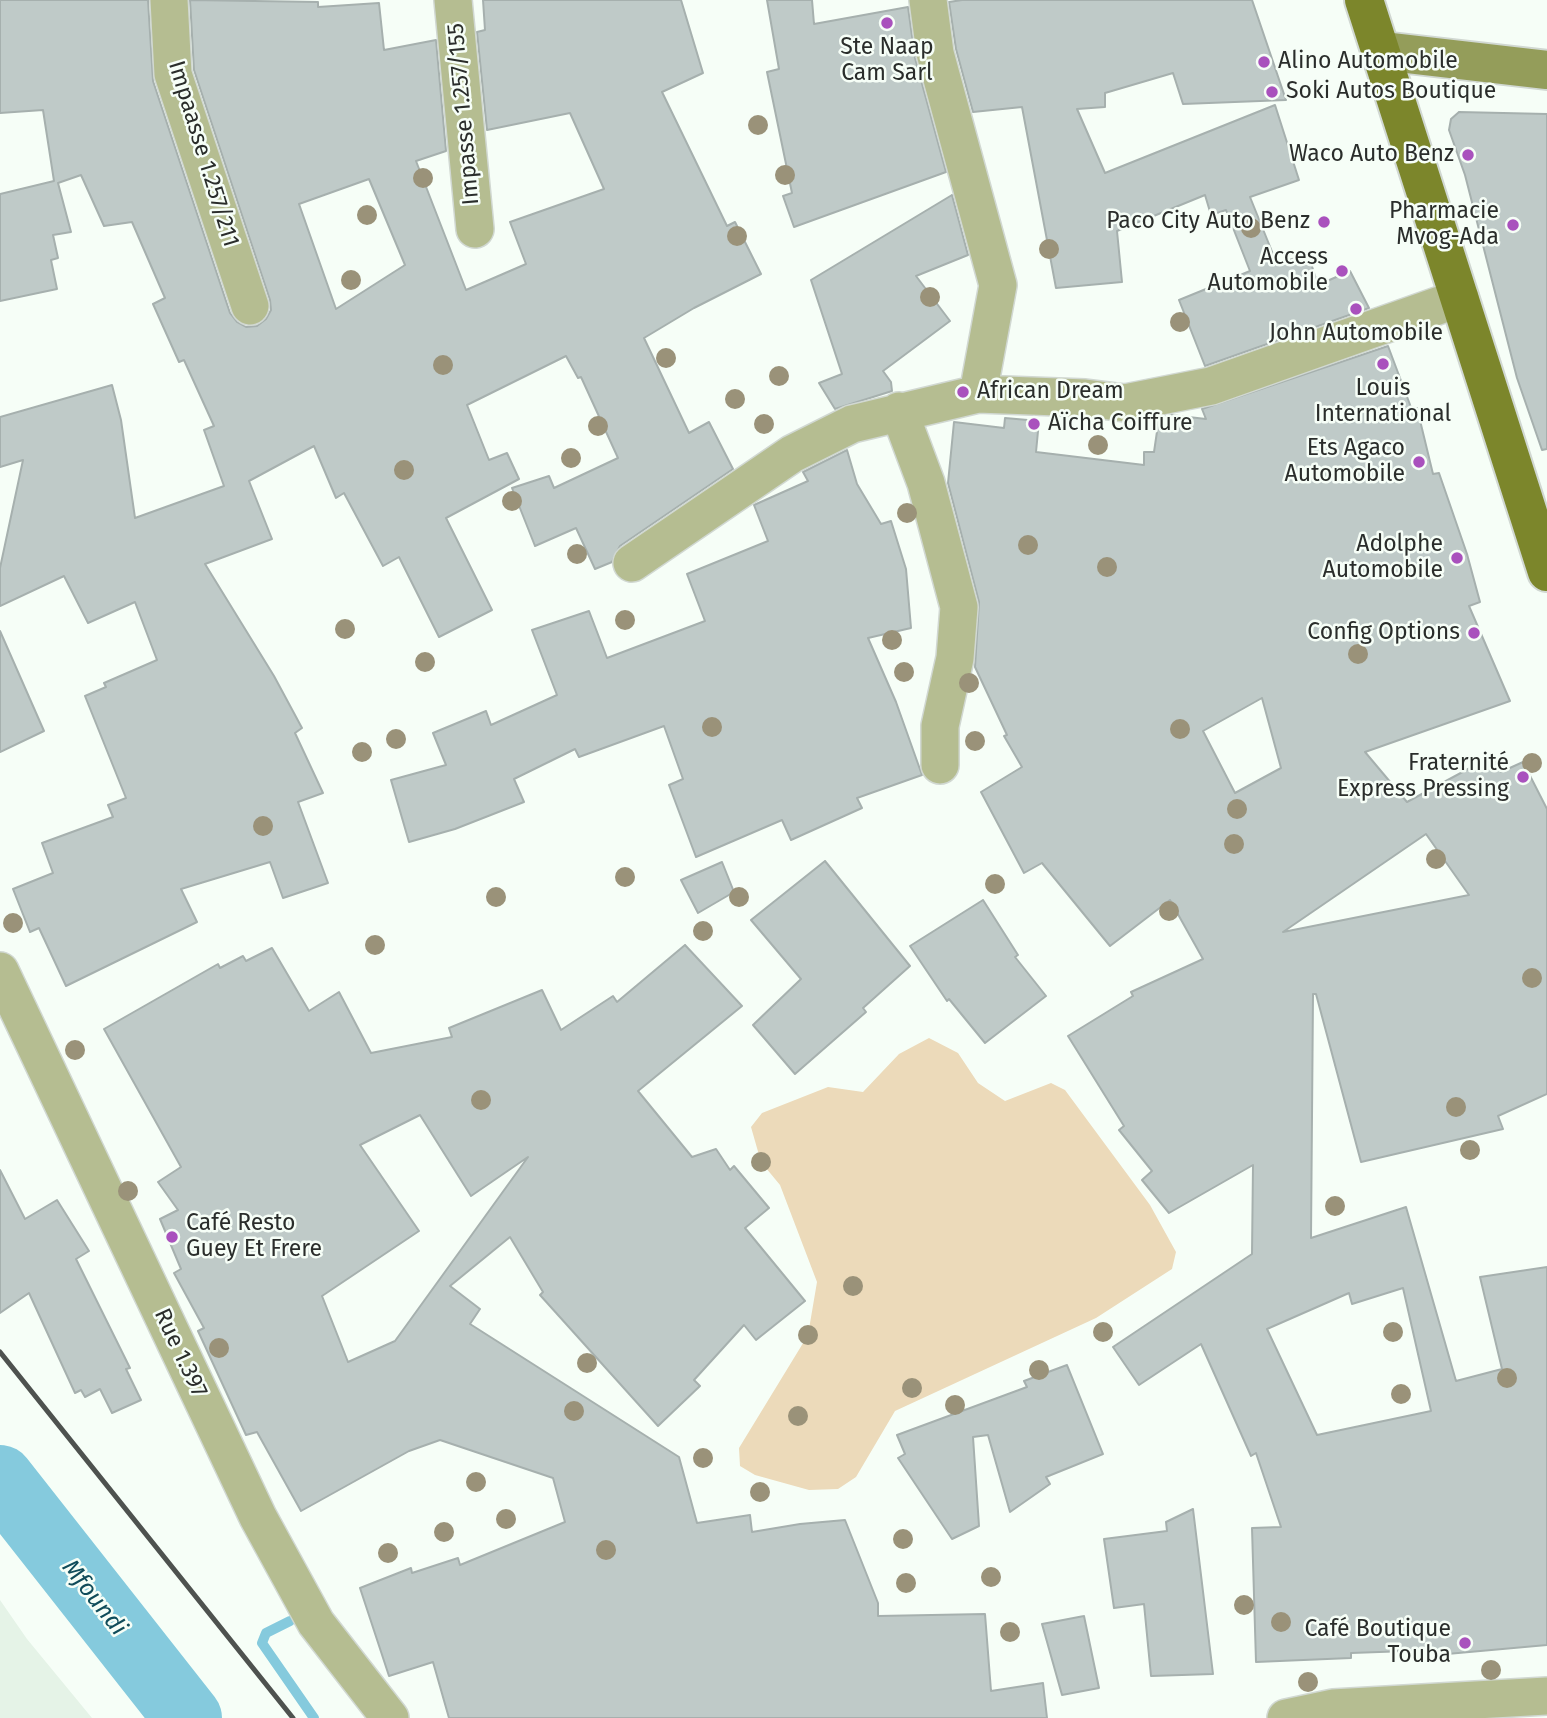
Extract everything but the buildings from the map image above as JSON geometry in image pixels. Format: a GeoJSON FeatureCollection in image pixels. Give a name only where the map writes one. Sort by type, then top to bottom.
{"type":"FeatureCollection","features":[{"type":"Feature","properties":{"kind":"main road"},"geometry":{"type":"LineString","coordinates":[[1364,0],[1547,572]]}},
{"type":"Feature","properties":{"kind":"main road"},"geometry":{"type":"LineString","coordinates":[[1382,51],[1547,70]]}},
{"type":"Feature","properties":{"kind":"street","name":"Impaasse 1.257/211"},"geometry":{"type":"LineString","coordinates":[[169,0],[173,74],[250,306]]}},
{"type":"Feature","properties":{"kind":"street","name":"Impasse 1.257/155"},"geometry":{"type":"LineString","coordinates":[[453,0],[475,229]]}},
{"type":"Feature","properties":{"kind":"street"},"geometry":{"type":"LineString","coordinates":[[928,0],[935,53],[998,285],[978,394]]}},
{"type":"Feature","properties":{"kind":"street"},"geometry":{"type":"LineString","coordinates":[[632,563],[792,454],[852,424],[978,394],[1125,403],[1211,386],[1460,298]]}},
{"type":"Feature","properties":{"kind":"street"},"geometry":{"type":"LineString","coordinates":[[899,411],[926,483],[959,607],[955,659],[940,726],[940,765]]}},
{"type":"Feature","properties":{"kind":"street","name":"Rue 1.397"},"geometry":{"type":"LineString","coordinates":[[0,971],[258,1517],[316,1623],[390,1718]]}},
{"type":"Feature","properties":{"kind":"street"},"geometry":{"type":"LineString","coordinates":[[1286,1718],[1333,1708],[1547,1696]]}},
{"type":"Feature","properties":{"kind":"shaded area"},"geometry":{"type":"Polygon","coordinates":[[[929,1038],[958,1053],[978,1083],[1005,1101],[1051,1083],[1065,1090],[1150,1205],[1176,1252],[1172,1269],[1096,1318],[895,1411],[856,1477],[838,1489],[809,1490],[755,1475],[740,1466],[739,1448],[808,1335],[817,1282],[780,1185],[761,1162],[751,1127],[762,1113],[828,1087],[863,1092],[899,1054],[929,1038]]]}},
{"type":"Feature","properties":{"kind":"shaded area"},"geometry":{"type":"Polygon","coordinates":[[[0,1600],[27,1639],[92,1718],[0,1718],[0,1600]]]}},
{"type":"Feature","properties":{"kind":"waterway","name":"Mfoundi"},"geometry":{"type":"LineString","coordinates":[[0,1479],[188,1718]]}},
{"type":"Feature","properties":{"kind":"waterway"},"geometry":{"type":"LineString","coordinates":[[290,1621],[266,1633],[262,1643],[314,1718]]}},
{"type":"Feature","properties":{"kind":"railway"},"geometry":{"type":"LineString","coordinates":[[0,1352],[293,1718]]}},
{"type":"Feature","properties":{"kind":"place","name":"Ste Naap Cam Sarl"},"geometry":{"type":"Point","coordinates":[887,23]}},
{"type":"Feature","properties":{"kind":"place","name":"Alino Automobile"},"geometry":{"type":"Point","coordinates":[1264,62]}},
{"type":"Feature","properties":{"kind":"place","name":"Soki Autos Boutique"},"geometry":{"type":"Point","coordinates":[1272,92]}},
{"type":"Feature","properties":{"kind":"place","name":"Waco Auto Benz"},"geometry":{"type":"Point","coordinates":[1468,155]}},
{"type":"Feature","properties":{"kind":"place","name":"Paco City Auto Benz"},"geometry":{"type":"Point","coordinates":[1324,222]}},
{"type":"Feature","properties":{"kind":"place","name":"Pharmacie Mvog-Ada"},"geometry":{"type":"Point","coordinates":[1513,225]}},
{"type":"Feature","properties":{"kind":"place","name":"Access Automobile"},"geometry":{"type":"Point","coordinates":[1342,271]}},
{"type":"Feature","properties":{"kind":"place","name":"John Automobile"},"geometry":{"type":"Point","coordinates":[1356,309]}},
{"type":"Feature","properties":{"kind":"place","name":"Louis International"},"geometry":{"type":"Point","coordinates":[1383,364]}},
{"type":"Feature","properties":{"kind":"place","name":"African Dream"},"geometry":{"type":"Point","coordinates":[963,392]}},
{"type":"Feature","properties":{"kind":"place","name":"Aïcha Coiffure"},"geometry":{"type":"Point","coordinates":[1034,424]}},
{"type":"Feature","properties":{"kind":"place","name":"Ets Agaco Automobile"},"geometry":{"type":"Point","coordinates":[1419,462]}},
{"type":"Feature","properties":{"kind":"place","name":"Adolphe Automobile"},"geometry":{"type":"Point","coordinates":[1457,558]}},
{"type":"Feature","properties":{"kind":"place","name":"Config Options"},"geometry":{"type":"Point","coordinates":[1474,633]}},
{"type":"Feature","properties":{"kind":"place","name":"Fraternité Express Pressing"},"geometry":{"type":"Point","coordinates":[1523,777]}},
{"type":"Feature","properties":{"kind":"place","name":"Café Resto Guey Et Frere"},"geometry":{"type":"Point","coordinates":[172,1237]}},
{"type":"Feature","properties":{"kind":"place","name":"Café Boutique Touba"},"geometry":{"type":"Point","coordinates":[1465,1643]}}]}
